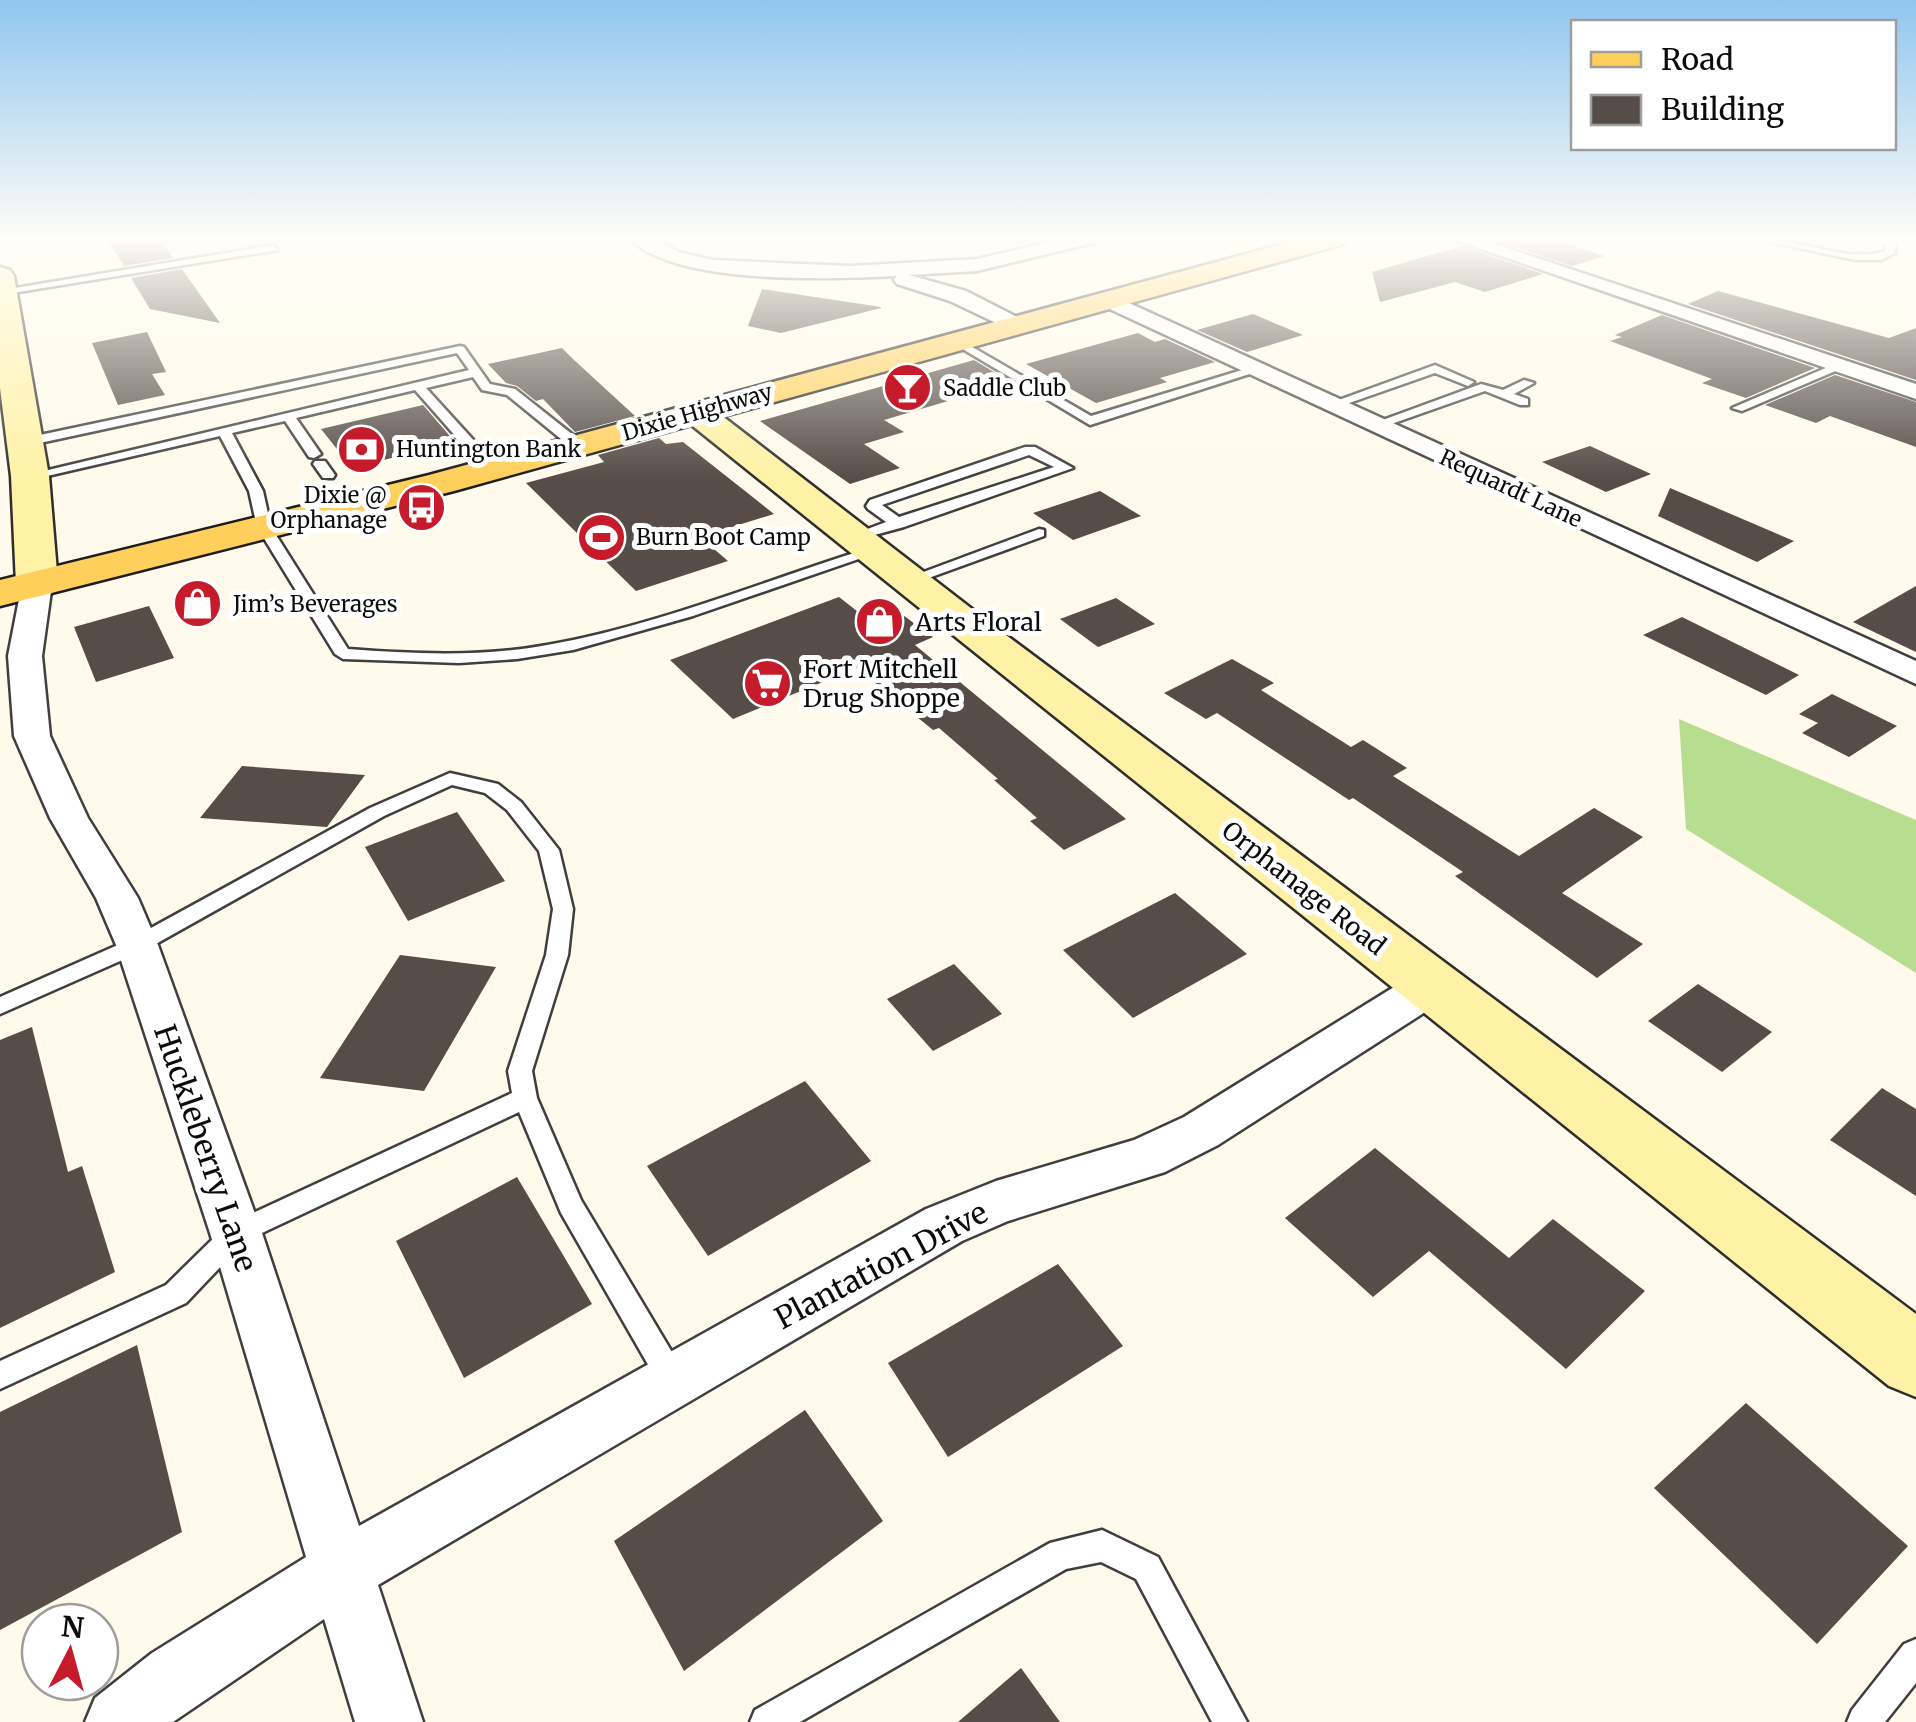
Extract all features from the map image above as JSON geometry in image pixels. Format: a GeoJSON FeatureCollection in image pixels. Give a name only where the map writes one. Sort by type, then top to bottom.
{"type":"FeatureCollection","features":[{"type":"Feature","properties":{"kind":"main road"},"geometry":{"type":"LineString","coordinates":[[6,318],[23,441],[18,589]]}},
{"type":"Feature","properties":{"kind":"main road","name":"Dixie Highway"},"geometry":{"type":"LineString","coordinates":[[18,589],[492,469],[1035,318]]}},
{"type":"Feature","properties":{"kind":"main road","name":"Orphanage Road"},"geometry":{"type":"LineString","coordinates":[[696,412],[883,539],[1431,986],[1916,1360]]}},
{"type":"Feature","properties":{"kind":"street"},"geometry":{"type":"LineString","coordinates":[[1002,318],[1013,324]]}},
{"type":"Feature","properties":{"kind":"street"},"geometry":{"type":"LineString","coordinates":[[1009,318],[1013,324]]}},
{"type":"Feature","properties":{"kind":"street","name":"Requardt Lane"},"geometry":{"type":"LineString","coordinates":[[1146,318],[1916,674]]}},
{"type":"Feature","properties":{"kind":"street"},"geometry":{"type":"LineString","coordinates":[[1696,318],[1916,392]]}},
{"type":"Feature","properties":{"kind":"street","name":"Huckleberry Lane"},"geometry":{"type":"LineString","coordinates":[[18,589],[32,736],[68,818],[117,898],[137,945],[236,1233],[389,1722]]}},
{"type":"Feature","properties":{"kind":"street","name":"Plantation Drive"},"geometry":{"type":"LineString","coordinates":[[119,1722],[176,1677],[341,1571],[944,1225],[996,1204],[1146,1156],[1202,1131],[1431,986]]}},
{"type":"Feature","properties":{"kind":"lane"},"geometry":{"type":"LineString","coordinates":[[955,340],[1090,421],[1256,370]]}},
{"type":"Feature","properties":{"kind":"lane"},"geometry":{"type":"LineString","coordinates":[[23,441],[460,349],[473,373],[486,386],[511,392],[577,445]]}},
{"type":"Feature","properties":{"kind":"lane"},"geometry":{"type":"LineString","coordinates":[[1444,373],[1466,364]]}},
{"type":"Feature","properties":{"kind":"lane"},"geometry":{"type":"LineString","coordinates":[[1738,408],[1839,367]]}},
{"type":"Feature","properties":{"kind":"lane"},"geometry":{"type":"LineString","coordinates":[[1331,404],[1435,369],[1468,382]]}},
{"type":"Feature","properties":{"kind":"lane"},"geometry":{"type":"LineString","coordinates":[[23,441],[224,431],[473,373]]}},
{"type":"Feature","properties":{"kind":"lane"},"geometry":{"type":"LineString","coordinates":[[1503,394],[1528,383]]}},
{"type":"Feature","properties":{"kind":"lane"},"geometry":{"type":"LineString","coordinates":[[418,386],[492,469]]}},
{"type":"Feature","properties":{"kind":"lane"},"geometry":{"type":"LineString","coordinates":[[1375,425],[1484,387],[1524,402]]}},
{"type":"Feature","properties":{"kind":"lane"},"geometry":{"type":"LineString","coordinates":[[288,416],[321,464]]}},
{"type":"Feature","properties":{"kind":"lane"},"geometry":{"type":"LineString","coordinates":[[224,431],[256,491],[264,527],[344,654],[402,659],[509,654],[572,645],[655,624],[883,539],[1066,468],[1034,450],[883,539]]}},
{"type":"Feature","properties":{"kind":"lane"},"geometry":{"type":"LineString","coordinates":[[883,539],[1039,533]]}},
{"type":"Feature","properties":{"kind":"lane"},"geometry":{"type":"LineString","coordinates":[[0,1006],[137,945],[376,812],[450,779],[491,788],[514,806],[549,850],[563,910],[558,955],[520,1071],[525,1098],[570,1206],[672,1380]]}},
{"type":"Feature","properties":{"kind":"lane"},"geometry":{"type":"LineString","coordinates":[[0,1374],[176,1294],[236,1233],[525,1098]]}},
{"type":"Feature","properties":{"kind":"lane"},"geometry":{"type":"LineString","coordinates":[[767,1722],[1062,1554],[1102,1546],[1147,1568],[1230,1722]]}},
{"type":"Feature","properties":{"kind":"lane"},"geometry":{"type":"LineString","coordinates":[[1864,1722],[1916,1656]]}},
{"type":"Feature","properties":{"kind":"green space"},"geometry":{"type":"Polygon","coordinates":[[[1679,719],[1916,820],[1916,973],[1686,829],[1679,719]]]}},
{"type":"Feature","properties":{"kind":"building"},"geometry":{"type":"Polygon","coordinates":[[[751,318],[840,318],[781,333],[748,326],[751,318]]]}},
{"type":"Feature","properties":{"kind":"building"},"geometry":{"type":"Polygon","coordinates":[[[1238,318],[1263,318],[1303,335],[1247,352],[1197,330],[1238,318]]]}},
{"type":"Feature","properties":{"kind":"building"},"geometry":{"type":"Polygon","coordinates":[[[1654,318],[1672,318],[1815,368],[1746,398],[1702,383],[1712,379],[1610,341],[1622,337],[1615,335],[1654,318]]]}},
{"type":"Feature","properties":{"kind":"building"},"geometry":{"type":"Polygon","coordinates":[[[1731,318],[1818,318],[1889,338],[1916,328],[1916,380],[1731,318]]]}},
{"type":"Feature","properties":{"kind":"building"},"geometry":{"type":"Polygon","coordinates":[[[147,332],[166,372],[152,374],[165,395],[118,405],[92,343],[147,332]]]}},
{"type":"Feature","properties":{"kind":"building"},"geometry":{"type":"Polygon","coordinates":[[[1138,333],[1155,342],[1165,339],[1215,362],[1160,378],[1167,382],[1096,403],[1026,364],[1138,333]]]}},
{"type":"Feature","properties":{"kind":"building"},"geometry":{"type":"Polygon","coordinates":[[[562,348],[635,416],[575,432],[543,399],[536,401],[517,386],[506,383],[488,364],[562,348]]]}},
{"type":"Feature","properties":{"kind":"building"},"geometry":{"type":"Polygon","coordinates":[[[974,360],[999,375],[1002,385],[884,420],[904,432],[864,444],[900,468],[850,484],[760,421],[974,360]]]}},
{"type":"Feature","properties":{"kind":"building"},"geometry":{"type":"Polygon","coordinates":[[[1835,375],[1916,402],[1916,447],[1830,416],[1816,423],[1765,405],[1835,375]]]}},
{"type":"Feature","properties":{"kind":"building"},"geometry":{"type":"Polygon","coordinates":[[[423,405],[455,442],[352,468],[321,429],[423,405]]]}},
{"type":"Feature","properties":{"kind":"building"},"geometry":{"type":"Polygon","coordinates":[[[659,438],[666,444],[683,442],[774,514],[700,537],[728,561],[636,591],[526,483],[604,462],[598,455],[659,438]]]}},
{"type":"Feature","properties":{"kind":"building"},"geometry":{"type":"Polygon","coordinates":[[[1590,446],[1651,474],[1606,492],[1542,462],[1590,446]]]}},
{"type":"Feature","properties":{"kind":"building"},"geometry":{"type":"Polygon","coordinates":[[[1670,488],[1794,541],[1757,562],[1658,516],[1670,488]]]}},
{"type":"Feature","properties":{"kind":"building"},"geometry":{"type":"Polygon","coordinates":[[[1100,491],[1141,516],[1073,540],[1033,513],[1100,491]]]}},
{"type":"Feature","properties":{"kind":"building"},"geometry":{"type":"Polygon","coordinates":[[[1916,586],[1916,652],[1853,622],[1916,586]]]}},
{"type":"Feature","properties":{"kind":"building"},"geometry":{"type":"Polygon","coordinates":[[[839,597],[862,615],[889,605],[933,637],[915,645],[1126,819],[1064,850],[1030,821],[1037,818],[994,780],[998,779],[939,728],[933,730],[857,668],[733,719],[670,660],[839,597]]]}},
{"type":"Feature","properties":{"kind":"building"},"geometry":{"type":"Polygon","coordinates":[[[1116,598],[1155,624],[1098,647],[1060,619],[1116,598]]]}},
{"type":"Feature","properties":{"kind":"building"},"geometry":{"type":"Polygon","coordinates":[[[149,606],[174,658],[96,682],[74,627],[149,606]]]}},
{"type":"Feature","properties":{"kind":"building"},"geometry":{"type":"Polygon","coordinates":[[[1682,617],[1799,675],[1766,695],[1643,635],[1682,617]]]}},
{"type":"Feature","properties":{"kind":"building"},"geometry":{"type":"Polygon","coordinates":[[[1232,659],[1274,683],[1261,690],[1351,747],[1363,740],[1407,768],[1393,776],[1519,856],[1594,808],[1643,837],[1562,893],[1643,944],[1597,978],[1455,876],[1463,872],[1353,798],[1349,800],[1217,713],[1206,719],[1164,693],[1232,659]]]}},
{"type":"Feature","properties":{"kind":"building"},"geometry":{"type":"Polygon","coordinates":[[[1832,694],[1897,726],[1849,757],[1802,733],[1818,723],[1799,714],[1832,694]]]}},
{"type":"Feature","properties":{"kind":"building"},"geometry":{"type":"Polygon","coordinates":[[[242,766],[365,775],[327,827],[200,818],[242,766]]]}},
{"type":"Feature","properties":{"kind":"building"},"geometry":{"type":"Polygon","coordinates":[[[457,812],[505,881],[408,921],[365,847],[457,812]]]}},
{"type":"Feature","properties":{"kind":"building"},"geometry":{"type":"Polygon","coordinates":[[[1175,893],[1247,954],[1133,1018],[1063,950],[1175,893]]]}},
{"type":"Feature","properties":{"kind":"building"},"geometry":{"type":"Polygon","coordinates":[[[400,955],[496,967],[424,1091],[320,1078],[400,955]]]}},
{"type":"Feature","properties":{"kind":"building"},"geometry":{"type":"Polygon","coordinates":[[[954,964],[1002,1014],[933,1051],[887,999],[954,964]]]}},
{"type":"Feature","properties":{"kind":"building"},"geometry":{"type":"Polygon","coordinates":[[[1698,984],[1772,1032],[1722,1072],[1648,1021],[1698,984]]]}},
{"type":"Feature","properties":{"kind":"building"},"geometry":{"type":"Polygon","coordinates":[[[32,1027],[68,1172],[82,1166],[115,1272],[0,1328],[0,1040],[32,1027]]]}},
{"type":"Feature","properties":{"kind":"building"},"geometry":{"type":"Polygon","coordinates":[[[805,1081],[871,1161],[708,1256],[647,1166],[805,1081]]]}},
{"type":"Feature","properties":{"kind":"building"},"geometry":{"type":"Polygon","coordinates":[[[1882,1088],[1916,1109],[1916,1196],[1830,1140],[1882,1088]]]}},
{"type":"Feature","properties":{"kind":"building"},"geometry":{"type":"Polygon","coordinates":[[[1375,1148],[1509,1258],[1553,1219],[1645,1291],[1566,1369],[1429,1251],[1373,1297],[1285,1218],[1375,1148]]]}},
{"type":"Feature","properties":{"kind":"building"},"geometry":{"type":"Polygon","coordinates":[[[517,1177],[592,1304],[464,1378],[396,1241],[517,1177]]]}},
{"type":"Feature","properties":{"kind":"building"},"geometry":{"type":"Polygon","coordinates":[[[1058,1264],[1123,1346],[948,1457],[888,1363],[1058,1264]]]}},
{"type":"Feature","properties":{"kind":"building"},"geometry":{"type":"Polygon","coordinates":[[[137,1345],[182,1532],[52,1602],[20,1602],[20,1619],[0,1630],[0,1412],[137,1345]]]}},
{"type":"Feature","properties":{"kind":"building"},"geometry":{"type":"Polygon","coordinates":[[[1746,1403],[1908,1546],[1817,1644],[1654,1488],[1746,1403]]]}},
{"type":"Feature","properties":{"kind":"building"},"geometry":{"type":"Polygon","coordinates":[[[805,1410],[883,1521],[684,1671],[614,1541],[805,1410]]]}},
{"type":"Feature","properties":{"kind":"building"},"geometry":{"type":"Polygon","coordinates":[[[1021,1668],[1060,1722],[958,1722],[1021,1668]]]}},
{"type":"Feature","properties":{"kind":"place","name":"Saddle Club"},"geometry":{"type":"Point","coordinates":[908,388]}},
{"type":"Feature","properties":{"kind":"place","name":"Huntington Bank"},"geometry":{"type":"Point","coordinates":[361,449]}},
{"type":"Feature","properties":{"kind":"place","name":"Dixie @ Orphanage"},"geometry":{"type":"Point","coordinates":[422,508]}},
{"type":"Feature","properties":{"kind":"place","name":"Burn Boot Camp"},"geometry":{"type":"Point","coordinates":[601,537]}},
{"type":"Feature","properties":{"kind":"place","name":"Jim’s Beverages"},"geometry":{"type":"Point","coordinates":[198,604]}},
{"type":"Feature","properties":{"kind":"place","name":"Arts Floral"},"geometry":{"type":"Point","coordinates":[880,622]}},
{"type":"Feature","properties":{"kind":"place","name":"Fort Mitchell Drug Shoppe"},"geometry":{"type":"Point","coordinates":[768,683]}}]}
